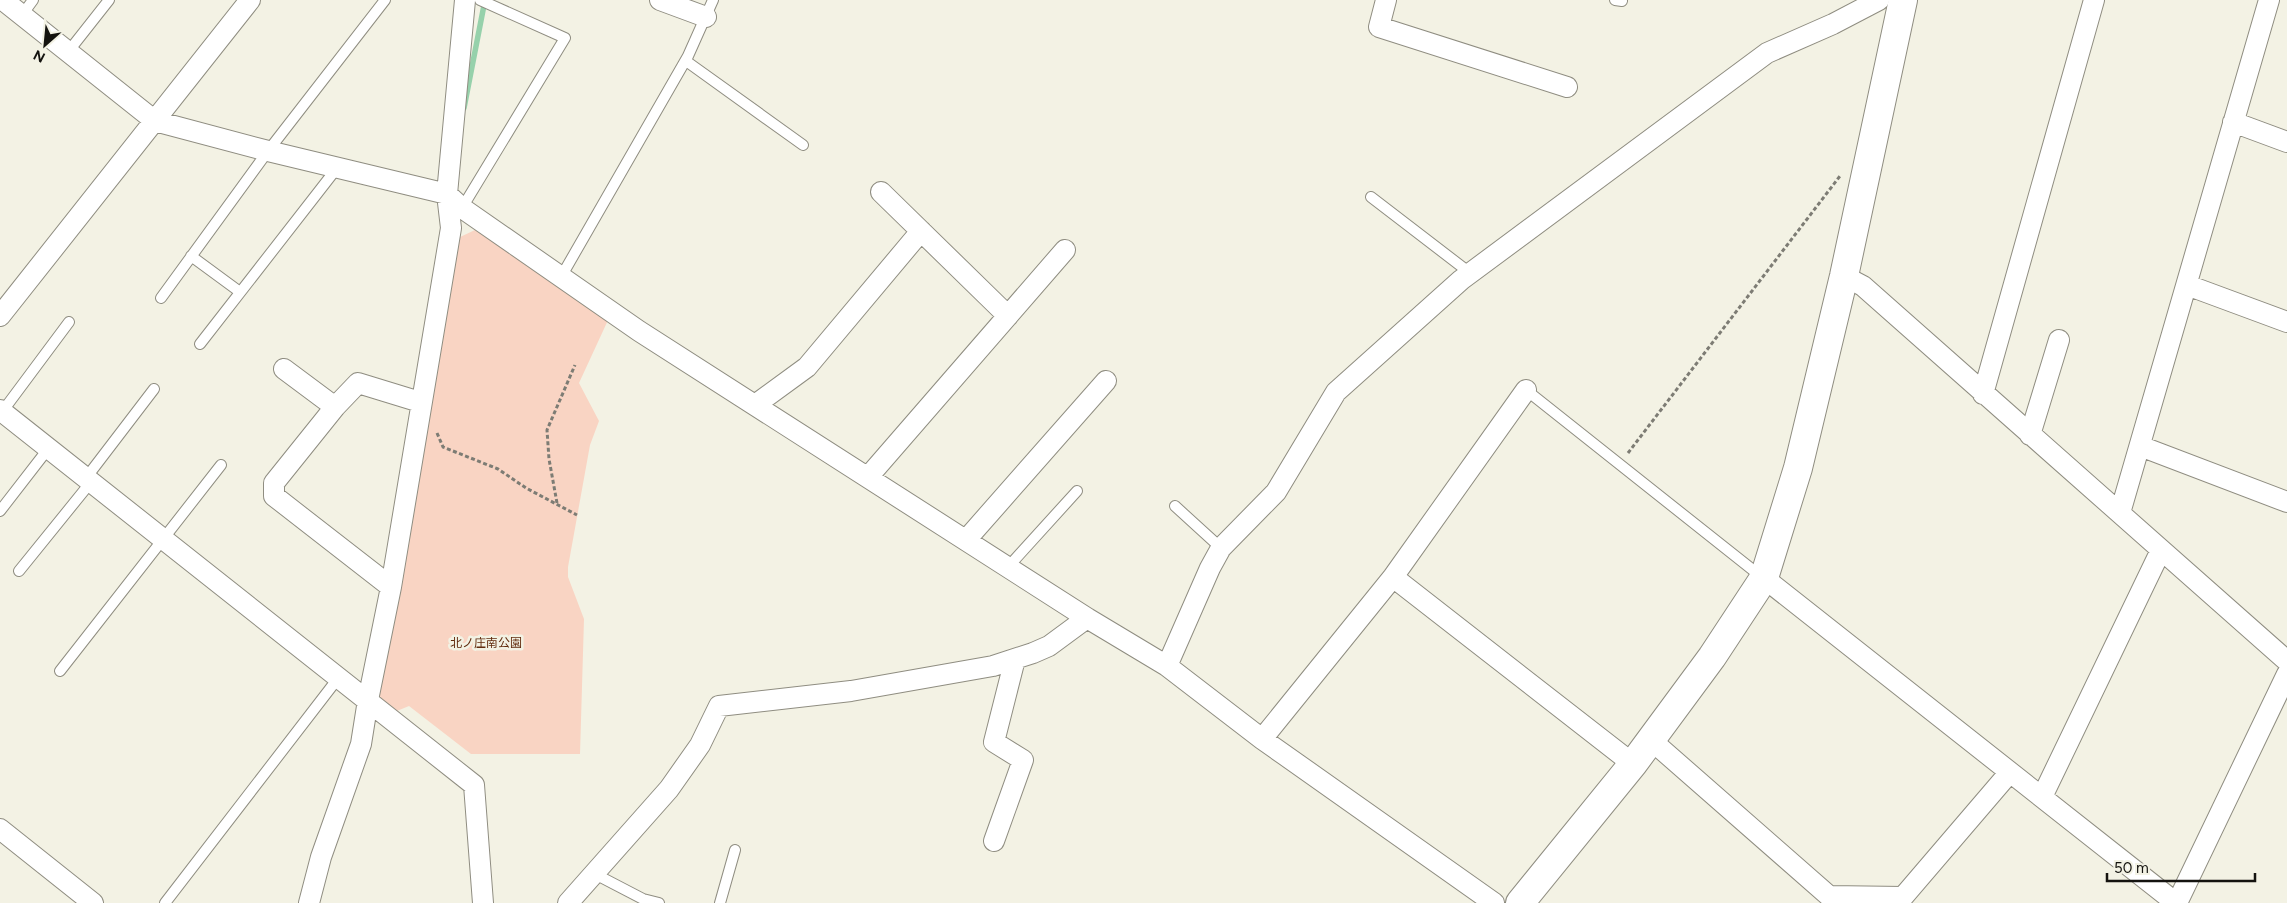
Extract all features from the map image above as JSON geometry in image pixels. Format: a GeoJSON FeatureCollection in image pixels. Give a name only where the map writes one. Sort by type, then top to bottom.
{"type":"FeatureCollection","features":[{"type":"Feature","properties":{"kind":"street"},"geometry":{"type":"LineString","coordinates":[[3,0],[27,7],[68,52],[155,121],[268,151],[447,194],[462,208],[639,331],[1087,618],[1167,666],[1262,739],[1494,903]]}},
{"type":"Feature","properties":{"kind":"street"},"geometry":{"type":"LineString","coordinates":[[0,316],[250,0]]}},
{"type":"Feature","properties":{"kind":"street"},"geometry":{"type":"LineString","coordinates":[[309,903],[321,857],[361,744],[391,587],[420,402],[451,228],[447,194],[465,0]]}},
{"type":"Feature","properties":{"kind":"street"},"geometry":{"type":"LineString","coordinates":[[660,0],[710,9]]}},
{"type":"Feature","properties":{"kind":"street"},"geometry":{"type":"LineString","coordinates":[[1386,0],[1379,27],[1567,87]]}},
{"type":"Feature","properties":{"kind":"street"},"geometry":{"type":"LineString","coordinates":[[1167,666],[1210,568],[1221,548],[1276,492],[1336,392],[1470,273],[1767,53],[1833,24],[1879,0]]}},
{"type":"Feature","properties":{"kind":"street"},"geometry":{"type":"LineString","coordinates":[[1520,903],[1633,764],[1712,657],[1764,578],[1798,468],[1844,276],[1903,0]]}},
{"type":"Feature","properties":{"kind":"street"},"geometry":{"type":"LineString","coordinates":[[1983,394],[2094,0]]}},
{"type":"Feature","properties":{"kind":"street"},"geometry":{"type":"LineString","coordinates":[[2120,513],[2269,0]]}},
{"type":"Feature","properties":{"kind":"street"},"geometry":{"type":"LineString","coordinates":[[2233,122],[2287,142]]}},
{"type":"Feature","properties":{"kind":"street"},"geometry":{"type":"LineString","coordinates":[[881,192],[1008,316]]}},
{"type":"Feature","properties":{"kind":"street"},"geometry":{"type":"LineString","coordinates":[[755,405],[807,367],[921,231]]}},
{"type":"Feature","properties":{"kind":"street"},"geometry":{"type":"LineString","coordinates":[[868,478],[1066,250]]}},
{"type":"Feature","properties":{"kind":"street"},"geometry":{"type":"LineString","coordinates":[[1844,276],[1863,286],[2287,661]]}},
{"type":"Feature","properties":{"kind":"street"},"geometry":{"type":"LineString","coordinates":[[2187,285],[2287,322]]}},
{"type":"Feature","properties":{"kind":"street"},"geometry":{"type":"LineString","coordinates":[[2030,435],[2059,340]]}},
{"type":"Feature","properties":{"kind":"street"},"geometry":{"type":"LineString","coordinates":[[284,369],[335,407]]}},
{"type":"Feature","properties":{"kind":"street"},"geometry":{"type":"LineString","coordinates":[[966,540],[1106,382]]}},
{"type":"Feature","properties":{"kind":"street"},"geometry":{"type":"LineString","coordinates":[[391,587],[274,496],[274,484],[335,407],[358,383],[420,402]]}},
{"type":"Feature","properties":{"kind":"street"},"geometry":{"type":"LineString","coordinates":[[1262,739],[1393,577],[1526,390]]}},
{"type":"Feature","properties":{"kind":"street"},"geometry":{"type":"LineString","coordinates":[[1,411],[474,785],[483,903]]}},
{"type":"Feature","properties":{"kind":"street"},"geometry":{"type":"LineString","coordinates":[[2140,446],[2287,502]]}},
{"type":"Feature","properties":{"kind":"street"},"geometry":{"type":"LineString","coordinates":[[2042,797],[2161,550]]}},
{"type":"Feature","properties":{"kind":"street"},"geometry":{"type":"LineString","coordinates":[[1393,577],[1633,764]]}},
{"type":"Feature","properties":{"kind":"street"},"geometry":{"type":"LineString","coordinates":[[1764,578],[2177,903],[2287,674]]}},
{"type":"Feature","properties":{"kind":"street"},"geometry":{"type":"LineString","coordinates":[[568,903],[593,872],[669,789],[700,745],[719,706],[890,685],[993,666],[1049,646],[1087,618]]}},
{"type":"Feature","properties":{"kind":"street"},"geometry":{"type":"LineString","coordinates":[[994,841],[1023,760],[994,742],[1015,659]]}},
{"type":"Feature","properties":{"kind":"street"},"geometry":{"type":"LineString","coordinates":[[1651,740],[1827,900],[1903,897],[2010,772]]}},
{"type":"Feature","properties":{"kind":"street"},"geometry":{"type":"LineString","coordinates":[[0,829],[93,903]]}},
{"type":"Feature","properties":{"kind":"lane"},"geometry":{"type":"LineString","coordinates":[[68,52],[109,0]]}},
{"type":"Feature","properties":{"kind":"lane"},"geometry":{"type":"LineString","coordinates":[[161,298],[268,151],[385,0]]}},
{"type":"Feature","properties":{"kind":"lane"},"geometry":{"type":"LineString","coordinates":[[462,208],[565,38],[480,0]]}},
{"type":"Feature","properties":{"kind":"lane"},"geometry":{"type":"LineString","coordinates":[[560,277],[686,61],[710,9]]}},
{"type":"Feature","properties":{"kind":"lane"},"geometry":{"type":"LineString","coordinates":[[686,61],[803,145]]}},
{"type":"Feature","properties":{"kind":"lane"},"geometry":{"type":"LineString","coordinates":[[200,344],[338,168]]}},
{"type":"Feature","properties":{"kind":"lane"},"geometry":{"type":"LineString","coordinates":[[1371,197],[1470,273]]}},
{"type":"Feature","properties":{"kind":"lane"},"geometry":{"type":"LineString","coordinates":[[191,256],[240,292]]}},
{"type":"Feature","properties":{"kind":"lane"},"geometry":{"type":"LineString","coordinates":[[1,411],[69,322]]}},
{"type":"Feature","properties":{"kind":"lane"},"geometry":{"type":"LineString","coordinates":[[19,570],[88,480],[154,389]]}},
{"type":"Feature","properties":{"kind":"lane"},"geometry":{"type":"LineString","coordinates":[[1526,390],[1764,578]]}},
{"type":"Feature","properties":{"kind":"lane"},"geometry":{"type":"LineString","coordinates":[[0,511],[48,449]]}},
{"type":"Feature","properties":{"kind":"lane"},"geometry":{"type":"LineString","coordinates":[[60,671],[162,538],[221,465]]}},
{"type":"Feature","properties":{"kind":"lane"},"geometry":{"type":"LineString","coordinates":[[1008,567],[1077,491]]}},
{"type":"Feature","properties":{"kind":"lane"},"geometry":{"type":"LineString","coordinates":[[1175,506],[1221,548]]}},
{"type":"Feature","properties":{"kind":"lane"},"geometry":{"type":"LineString","coordinates":[[165,903],[339,677]]}},
{"type":"Feature","properties":{"kind":"lane"},"geometry":{"type":"LineString","coordinates":[[720,903],[735,850]]}},
{"type":"Feature","properties":{"kind":"lane"},"geometry":{"type":"LineString","coordinates":[[593,872],[643,899],[659,903]]}},
{"type":"Feature","properties":{"kind":"path"},"geometry":{"type":"LineString","coordinates":[[1620,463],[1845,170]]}},
{"type":"Feature","properties":{"kind":"path"},"geometry":{"type":"LineString","coordinates":[[557,504],[549,459],[547,430],[575,365]]}},
{"type":"Feature","properties":{"kind":"path"},"geometry":{"type":"LineString","coordinates":[[420,402],[431,418],[442,447],[498,469],[577,515]]}},
{"type":"Feature","properties":{"kind":"green space","name":"北ノ庄南公園"},"geometry":{"type":"Polygon","coordinates":[[[475,230],[609,318],[579,383],[599,421],[590,445],[568,567],[568,577],[584,619],[580,754],[471,754],[409,706],[392,713],[378,698],[458,238],[475,230]]]}},
{"type":"Feature","properties":{"kind":"waterway"},"geometry":{"type":"LineString","coordinates":[[464,108],[485,0]]}}]}
